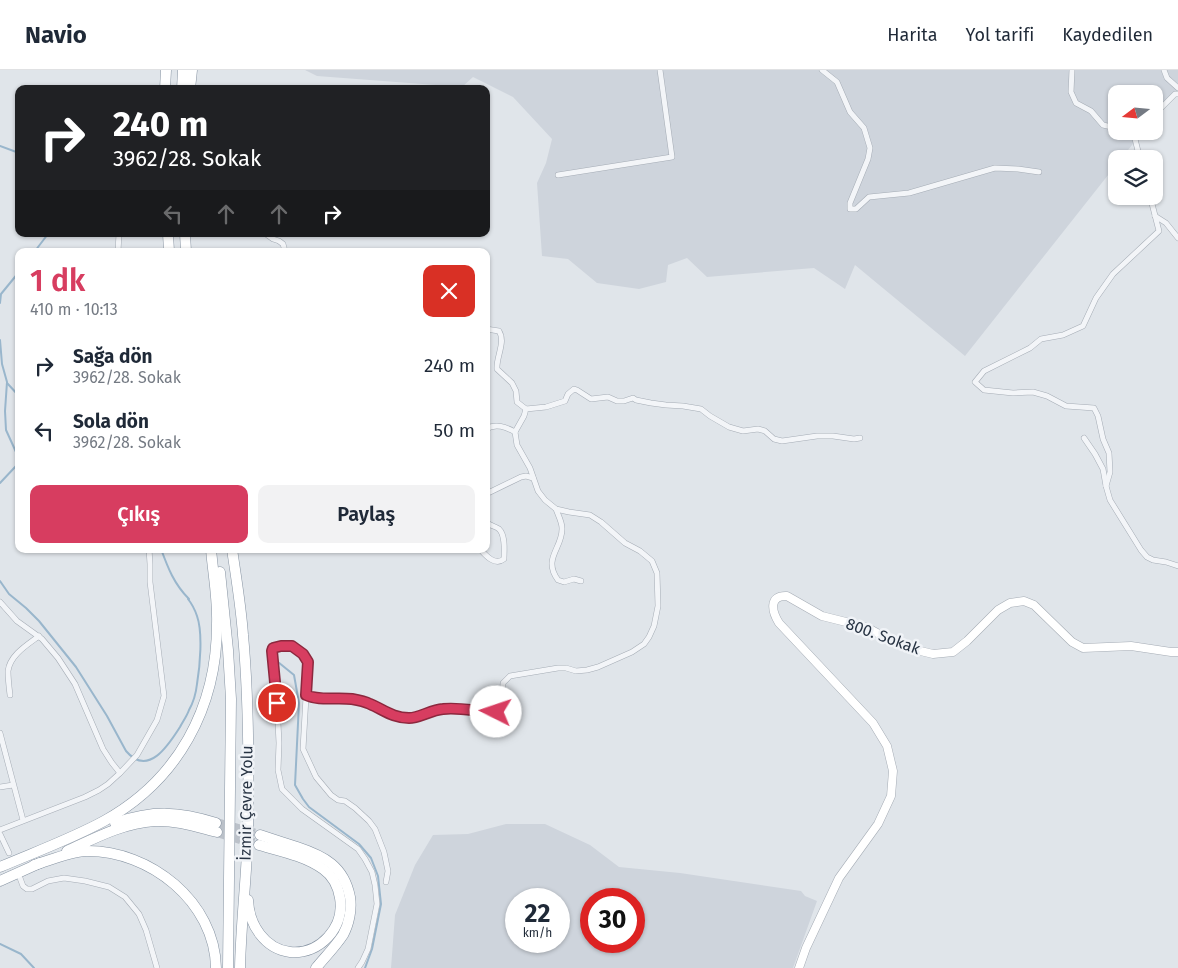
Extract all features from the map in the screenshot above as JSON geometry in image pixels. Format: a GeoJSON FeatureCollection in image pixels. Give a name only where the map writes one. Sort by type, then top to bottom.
{"type":"FeatureCollection","features":[{"type":"Feature","properties":{"kind":"highway"},"geometry":{"type":"LineString","coordinates":[[165,85],[166,70]]}},
{"type":"Feature","properties":{"kind":"highway"},"geometry":{"type":"LineString","coordinates":[[182,85],[183,70]]}},
{"type":"Feature","properties":{"kind":"highway"},"geometry":{"type":"LineString","coordinates":[[190,85],[192,70]]}},
{"type":"Feature","properties":{"kind":"highway"},"geometry":{"type":"LineString","coordinates":[[0,867],[74,836],[119,812],[145,792],[161,776],[187,740],[198,720],[206,698],[216,656],[218,623],[210,553]]}},
{"type":"Feature","properties":{"kind":"highway","name":"İzmir Çevre Yolu"},"geometry":{"type":"LineString","coordinates":[[217,553],[231,698],[228,968]]}},
{"type":"Feature","properties":{"kind":"highway","name":"İzmir Çevre Yolu"},"geometry":{"type":"LineString","coordinates":[[233,553],[243,635],[248,746],[248,830],[240,968]]}},
{"type":"Feature","properties":{"kind":"highway"},"geometry":{"type":"LineString","coordinates":[[0,881],[108,832],[138,823],[174,822],[216,828],[196,817],[181,814],[146,814],[74,836]]}},
{"type":"Feature","properties":{"kind":"highway"},"geometry":{"type":"LineString","coordinates":[[248,830],[249,909],[258,932],[270,945],[290,952],[306,950],[323,942],[335,929],[340,917],[341,904],[335,882],[324,870],[313,863],[259,840],[311,852],[324,858],[339,872],[347,886],[351,907],[345,930],[316,968]]}},
{"type":"Feature","properties":{"kind":"highway"},"geometry":{"type":"LineString","coordinates":[[34,865],[85,851],[116,854],[140,861],[154,868],[168,878],[194,904],[212,939],[216,968]]}},
{"type":"Feature","properties":{"kind":"main road","name":"800. Sokak"},"geometry":{"type":"LineString","coordinates":[[799,968],[806,948],[839,878],[878,824],[891,796],[893,770],[887,746],[873,723],[779,623],[773,610],[773,604],[777,599],[781,596],[787,596],[822,616],[861,626],[904,647],[933,654],[953,652],[998,610],[1010,603],[1024,601],[1034,604],[1072,642],[1083,648],[1131,646],[1178,652]]}},
{"type":"Feature","properties":{"kind":"street"},"geometry":{"type":"LineString","coordinates":[[558,175],[672,158],[660,70]]}},
{"type":"Feature","properties":{"kind":"street"},"geometry":{"type":"LineString","coordinates":[[822,70],[837,82],[850,112],[864,128],[870,148],[868,159],[850,203],[850,209],[856,209],[869,197],[909,193],[995,168],[1039,172]]}},
{"type":"Feature","properties":{"kind":"street"},"geometry":{"type":"LineString","coordinates":[[1072,70],[1071,92],[1076,103],[1091,111],[1103,125],[1108,126]]}},
{"type":"Feature","properties":{"kind":"street"},"geometry":{"type":"LineString","coordinates":[[1164,70],[1167,78],[1178,88]]}},
{"type":"Feature","properties":{"kind":"street"},"geometry":{"type":"LineString","coordinates":[[1163,106],[1175,94],[1178,94]]}},
{"type":"Feature","properties":{"kind":"street"},"geometry":{"type":"LineString","coordinates":[[1106,486],[1110,472],[1109,453],[1094,408],[1066,406],[1047,396],[1033,392],[1013,393],[984,390],[975,382],[984,371],[1030,348],[1041,339],[1063,335],[1083,326],[1096,298],[1113,274],[1159,231],[1152,205]]}},
{"type":"Feature","properties":{"kind":"street"},"geometry":{"type":"LineString","coordinates":[[1155,216],[1166,224],[1178,238]]}},
{"type":"Feature","properties":{"kind":"street"},"geometry":{"type":"LineString","coordinates":[[270,237],[283,244],[284,248]]}},
{"type":"Feature","properties":{"kind":"street"},"geometry":{"type":"LineString","coordinates":[[490,330],[499,331],[502,335],[497,369],[512,383],[516,391],[517,402],[526,409],[546,407],[565,402],[568,394],[574,389],[590,399],[608,397],[624,400],[633,398],[651,403],[700,409],[729,427],[743,431],[758,429],[765,431],[774,439],[782,441],[817,436],[860,438]]}},
{"type":"Feature","properties":{"kind":"street"},"geometry":{"type":"LineString","coordinates":[[306,695],[314,698],[361,700],[388,714],[410,718],[433,710],[443,709],[458,708],[496,712],[502,706],[503,683],[510,676],[558,668],[587,670],[598,668],[640,647],[649,637],[654,626],[658,606],[657,573],[652,561],[640,551],[624,543],[601,522],[590,515],[556,509],[545,500],[538,490],[530,468],[517,445],[516,432],[526,409]]}},
{"type":"Feature","properties":{"kind":"street"},"geometry":{"type":"LineString","coordinates":[[490,426],[500,426],[516,432]]}},
{"type":"Feature","properties":{"kind":"street"},"geometry":{"type":"LineString","coordinates":[[1084,438],[1103,468],[1110,500],[1141,550],[1147,557],[1153,560],[1178,566]]}},
{"type":"Feature","properties":{"kind":"street"},"geometry":{"type":"LineString","coordinates":[[490,492],[521,477],[534,478]]}},
{"type":"Feature","properties":{"kind":"street"},"geometry":{"type":"LineString","coordinates":[[556,509],[562,525],[562,534],[551,566],[552,571],[558,580],[564,582],[574,579],[581,581]]}},
{"type":"Feature","properties":{"kind":"street"},"geometry":{"type":"LineString","coordinates":[[484,553],[487,557],[498,562],[504,559],[501,533],[490,525]]}},
{"type":"Feature","properties":{"kind":"street"},"geometry":{"type":"LineString","coordinates":[[9,853],[0,832],[23,820],[85,797],[108,784],[132,761],[157,720],[164,696],[150,582],[149,553]]}},
{"type":"Feature","properties":{"kind":"street"},"geometry":{"type":"LineString","coordinates":[[0,602],[17,621],[39,636],[58,658],[75,684],[103,749],[120,773]]}},
{"type":"Feature","properties":{"kind":"street"},"geometry":{"type":"LineString","coordinates":[[10,695],[8,671],[10,662],[39,636]]}},
{"type":"Feature","properties":{"kind":"street"},"geometry":{"type":"LineString","coordinates":[[358,968],[368,948],[377,904],[372,872],[358,849],[302,809],[282,789],[278,770],[279,743],[272,661],[273,648],[292,646],[303,654],[308,662],[303,749],[316,776],[331,795],[356,808],[369,820],[375,829],[384,852],[388,870],[386,882]]}},
{"type":"Feature","properties":{"kind":"street"},"geometry":{"type":"LineString","coordinates":[[0,733],[23,820]]}},
{"type":"Feature","properties":{"kind":"street"},"geometry":{"type":"LineString","coordinates":[[0,787],[13,785]]}},
{"type":"Feature","properties":{"kind":"street"},"geometry":{"type":"LineString","coordinates":[[20,878],[23,886],[27,889],[32,889],[48,881],[64,878],[109,887],[125,897],[139,914],[146,930],[157,968]]}},
{"type":"Feature","properties":{"kind":"shaded area"},"geometry":{"type":"Polygon","coordinates":[[[305,70],[1178,70],[1178,88],[1163,107],[1163,85],[1108,85],[1108,140],[1136,140],[1128,150],[1108,150],[1108,175],[965,356],[855,265],[845,289],[814,268],[707,277],[687,258],[668,265],[666,282],[639,289],[597,283],[568,259],[542,256],[537,183],[546,163],[552,139],[513,97],[473,77],[464,85],[436,85],[317,76],[305,70]]]}},
{"type":"Feature","properties":{"kind":"shaded area"},"geometry":{"type":"Polygon","coordinates":[[[506,824],[545,824],[590,845],[619,867],[680,873],[801,891],[805,896],[817,901],[793,968],[391,968],[395,915],[415,865],[433,835],[468,834],[506,824]]]}},
{"type":"Feature","properties":{"kind":"waterway"},"geometry":{"type":"LineString","coordinates":[[0,146],[15,152]]}},
{"type":"Feature","properties":{"kind":"waterway"},"geometry":{"type":"LineString","coordinates":[[37,248],[46,237]]}},
{"type":"Feature","properties":{"kind":"waterway"},"geometry":{"type":"LineString","coordinates":[[0,303],[1,294],[15,277]]}},
{"type":"Feature","properties":{"kind":"waterway"},"geometry":{"type":"LineString","coordinates":[[0,340],[2,364],[7,382],[6,430],[15,450]]}},
{"type":"Feature","properties":{"kind":"waterway"},"geometry":{"type":"LineString","coordinates":[[7,383],[15,392]]}},
{"type":"Feature","properties":{"kind":"waterway"},"geometry":{"type":"LineString","coordinates":[[0,483],[15,467]]}},
{"type":"Feature","properties":{"kind":"waterway"},"geometry":{"type":"LineString","coordinates":[[163,553],[175,582],[189,599]]}},
{"type":"Feature","properties":{"kind":"waterway"},"geometry":{"type":"LineString","coordinates":[[0,581],[9,594],[39,621],[76,667],[107,716],[126,751],[134,758],[142,761],[150,760],[157,756],[170,742],[180,727],[194,698],[199,668],[200,631],[196,614],[188,599]]}},
{"type":"Feature","properties":{"kind":"waterway"},"geometry":{"type":"LineString","coordinates":[[278,662],[294,675],[299,703],[295,785],[309,807],[359,844],[371,858],[378,876],[381,904],[372,949],[365,968]]}},
{"type":"Feature","properties":{"kind":"waterway"},"geometry":{"type":"LineString","coordinates":[[0,944],[21,954],[34,968]]}},
{"type":"Feature","properties":{"kind":"tunnel"},"geometry":{"type":"LineString","coordinates":[[216,823],[260,835]]}},
{"type":"Feature","properties":{"kind":"tunnel"},"geometry":{"type":"LineString","coordinates":[[217,832],[254,843]]}},
{"type":"Feature","properties":{"kind":"route"},"geometry":{"type":"LineString","coordinates":[[277,703],[272,651],[273,648],[281,646],[292,646],[303,654],[308,662],[306,695],[310,697],[361,700],[388,714],[410,718],[433,710],[443,709],[458,708],[496,712]]}}]}
